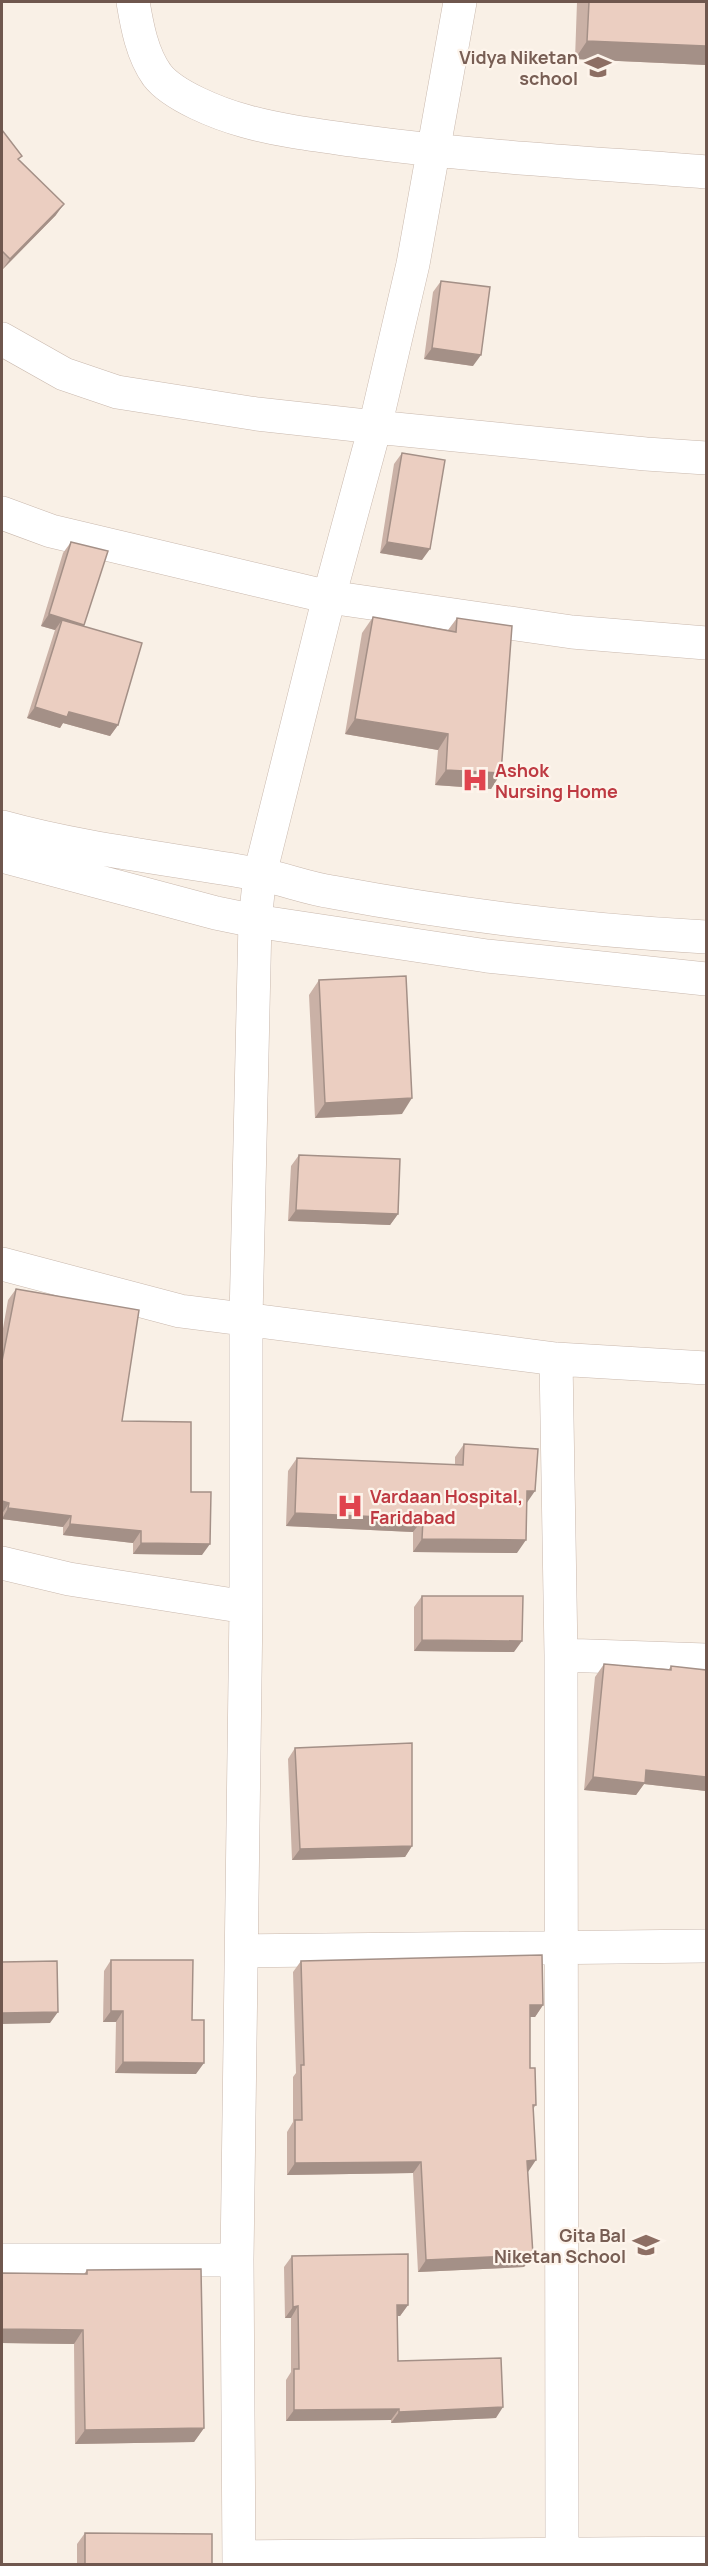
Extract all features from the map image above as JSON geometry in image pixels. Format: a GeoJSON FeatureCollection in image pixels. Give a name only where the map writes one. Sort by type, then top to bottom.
{"type":"FeatureCollection","features":[{"type":"Feature","properties":{"kind":"street"},"geometry":{"type":"LineString","coordinates":[[134,2],[137,27],[158,76],[181,94],[218,113],[289,131],[433,151],[706,172]]}},
{"type":"Feature","properties":{"kind":"street"},"geometry":{"type":"LineString","coordinates":[[460,2],[413,264],[375,428],[329,597],[260,874],[255,921],[246,1320],[246,1607],[237,2260],[238,2561],[562,2553],[706,2553]]}},
{"type":"Feature","properties":{"kind":"street"},"geometry":{"type":"LineString","coordinates":[[2,339],[64,374],[117,392],[257,414],[375,428],[706,458]]}},
{"type":"Feature","properties":{"kind":"street"},"geometry":{"type":"LineString","coordinates":[[2,513],[51,531],[329,597],[573,633],[706,643]]}},
{"type":"Feature","properties":{"kind":"street"},"geometry":{"type":"LineString","coordinates":[[2,827],[40,837],[260,874],[328,892],[397,904],[618,932],[706,937]]}},
{"type":"Feature","properties":{"kind":"street"},"geometry":{"type":"LineString","coordinates":[[2,856],[216,913],[255,921],[487,956],[706,979]]}},
{"type":"Feature","properties":{"kind":"street"},"geometry":{"type":"LineString","coordinates":[[2,1264],[180,1311],[556,1359],[706,1368]]}},
{"type":"Feature","properties":{"kind":"street"},"geometry":{"type":"LineString","coordinates":[[556,1359],[561,1655],[562,2553]]}},
{"type":"Feature","properties":{"kind":"street"},"geometry":{"type":"LineString","coordinates":[[2,1563],[69,1579],[246,1607]]}},
{"type":"Feature","properties":{"kind":"street"},"geometry":{"type":"LineString","coordinates":[[561,1655],[706,1660]]}},
{"type":"Feature","properties":{"kind":"street"},"geometry":{"type":"LineString","coordinates":[[242,1951],[706,1946]]}},
{"type":"Feature","properties":{"kind":"street"},"geometry":{"type":"LineString","coordinates":[[2,2260],[237,2260]]}},
{"type":"Feature","properties":{"kind":"building"},"geometry":{"type":"Polygon","coordinates":[[[589,2],[706,2],[706,46],[587,41],[589,2]]]}},
{"type":"Feature","properties":{"kind":"building"},"geometry":{"type":"Polygon","coordinates":[[[2,130],[22,156],[18,159],[64,204],[10,259],[2,251],[2,130]]]}},
{"type":"Feature","properties":{"kind":"building"},"geometry":{"type":"Polygon","coordinates":[[[441,281],[490,287],[481,355],[432,348],[441,281]]]}},
{"type":"Feature","properties":{"kind":"building"},"geometry":{"type":"Polygon","coordinates":[[[402,453],[445,460],[430,549],[387,542],[402,453]]]}},
{"type":"Feature","properties":{"kind":"building"},"geometry":{"type":"Polygon","coordinates":[[[71,542],[108,551],[84,625],[49,614],[71,542]]]}},
{"type":"Feature","properties":{"kind":"building"},"geometry":{"type":"Polygon","coordinates":[[[373,617],[456,632],[457,618],[512,626],[501,773],[446,770],[448,734],[355,719],[373,617]]]}},
{"type":"Feature","properties":{"kind":"building"},"geometry":{"type":"Polygon","coordinates":[[[62,620],[142,643],[118,725],[69,712],[67,717],[35,707],[62,620]]]}},
{"type":"Feature","properties":{"kind":"building"},"geometry":{"type":"Polygon","coordinates":[[[406,976],[412,1098],[325,1103],[319,980],[406,976]]]}},
{"type":"Feature","properties":{"kind":"building"},"geometry":{"type":"Polygon","coordinates":[[[299,1155],[400,1159],[398,1214],[296,1210],[299,1155]]]}},
{"type":"Feature","properties":{"kind":"building"},"geometry":{"type":"Polygon","coordinates":[[[16,1289],[139,1310],[122,1421],[191,1422],[191,1492],[211,1492],[210,1544],[141,1543],[141,1531],[70,1524],[71,1516],[8,1508],[9,1503],[2,1501],[2,1361],[16,1289]]]}},
{"type":"Feature","properties":{"kind":"building"},"geometry":{"type":"Polygon","coordinates":[[[464,1444],[538,1449],[535,1491],[527,1491],[526,1540],[422,1539],[423,1519],[295,1513],[297,1458],[463,1465],[464,1444]]]}},
{"type":"Feature","properties":{"kind":"building"},"geometry":{"type":"Polygon","coordinates":[[[422,1596],[523,1596],[522,1641],[422,1640],[422,1596]]]}},
{"type":"Feature","properties":{"kind":"building"},"geometry":{"type":"Polygon","coordinates":[[[604,1664],[671,1670],[671,1666],[706,1670],[706,1777],[646,1770],[645,1783],[593,1777],[604,1664]]]}},
{"type":"Feature","properties":{"kind":"building"},"geometry":{"type":"Polygon","coordinates":[[[412,1743],[412,1846],[300,1849],[295,1748],[412,1743]]]}},
{"type":"Feature","properties":{"kind":"building"},"geometry":{"type":"Polygon","coordinates":[[[542,1955],[543,2005],[530,2005],[530,2068],[535,2068],[536,2105],[533,2105],[536,2160],[527,2161],[533,2255],[426,2260],[421,2162],[295,2163],[295,2120],[302,2120],[301,2065],[304,2065],[301,1961],[542,1955]]]}},
{"type":"Feature","properties":{"kind":"building"},"geometry":{"type":"Polygon","coordinates":[[[111,1960],[193,1960],[192,2020],[204,2020],[204,2063],[123,2062],[123,2011],[111,2011],[111,1960]]]}},
{"type":"Feature","properties":{"kind":"building"},"geometry":{"type":"Polygon","coordinates":[[[57,1961],[58,2012],[2,2013],[2,1962],[57,1961]]]}},
{"type":"Feature","properties":{"kind":"building"},"geometry":{"type":"Polygon","coordinates":[[[408,2254],[408,2305],[397,2305],[398,2361],[501,2358],[503,2407],[399,2412],[399,2409],[294,2410],[294,2369],[299,2369],[298,2306],[293,2307],[292,2256],[408,2254]]]}},
{"type":"Feature","properties":{"kind":"building"},"geometry":{"type":"Polygon","coordinates":[[[201,2269],[204,2428],[85,2430],[83,2330],[2,2329],[2,2273],[87,2274],[87,2270],[201,2269]]]}},
{"type":"Feature","properties":{"kind":"building"},"geometry":{"type":"Polygon","coordinates":[[[85,2533],[212,2534],[212,2565],[85,2565],[85,2533]]]}},
{"type":"Feature","properties":{"kind":"place","name":"Vidya Niketan school"},"geometry":{"type":"Point","coordinates":[598,67]}},
{"type":"Feature","properties":{"kind":"place","name":"Ashok Nursing Home"},"geometry":{"type":"Point","coordinates":[475,780]}},
{"type":"Feature","properties":{"kind":"place","name":"Vardaan Hospital, Faridabad"},"geometry":{"type":"Point","coordinates":[350,1506]}},
{"type":"Feature","properties":{"kind":"place","name":"Gita Bal Niketan School"},"geometry":{"type":"Point","coordinates":[646,2245]}}]}
